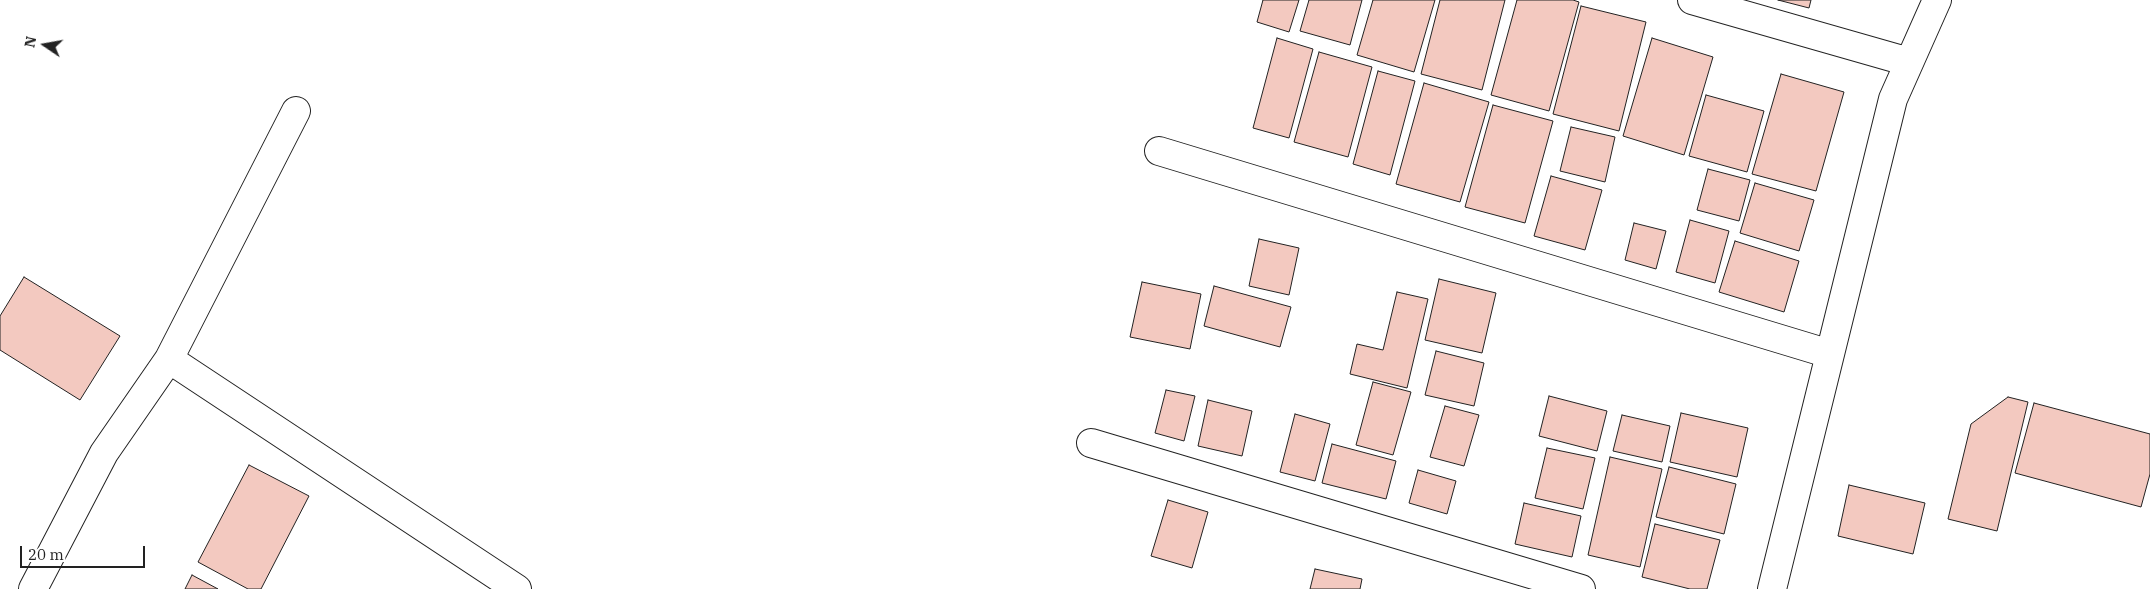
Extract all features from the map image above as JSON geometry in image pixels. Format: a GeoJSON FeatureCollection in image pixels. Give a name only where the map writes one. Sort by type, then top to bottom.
{"type":"FeatureCollection","features":[{"type":"Feature","properties":{"kind":"street"},"geometry":{"type":"LineString","coordinates":[[1692,0],[1909,62]]}},
{"type":"Feature","properties":{"kind":"street"},"geometry":{"type":"LineString","coordinates":[[1772,589],[1892,99],[1937,0]]}},
{"type":"Feature","properties":{"kind":"street"},"geometry":{"type":"LineString","coordinates":[[33,589],[104,453],[169,359],[296,111]]}},
{"type":"Feature","properties":{"kind":"street"},"geometry":{"type":"LineString","coordinates":[[1159,151],[1830,354]]}},
{"type":"Feature","properties":{"kind":"street"},"geometry":{"type":"LineString","coordinates":[[169,359],[517,589]]}},
{"type":"Feature","properties":{"kind":"street"},"geometry":{"type":"LineString","coordinates":[[1091,443],[1581,589]]}},
{"type":"Feature","properties":{"kind":"building"},"geometry":{"type":"Polygon","coordinates":[[[1263,0],[1299,0],[1289,32],[1257,22],[1263,0]]]}},
{"type":"Feature","properties":{"kind":"building"},"geometry":{"type":"Polygon","coordinates":[[[1309,0],[1362,0],[1350,45],[1300,31],[1309,0]]]}},
{"type":"Feature","properties":{"kind":"building"},"geometry":{"type":"Polygon","coordinates":[[[1373,0],[1435,0],[1414,72],[1357,55],[1373,0]]]}},
{"type":"Feature","properties":{"kind":"building"},"geometry":{"type":"Polygon","coordinates":[[[1440,0],[1505,0],[1482,90],[1421,74],[1440,0]]]}},
{"type":"Feature","properties":{"kind":"building"},"geometry":{"type":"Polygon","coordinates":[[[1517,0],[1573,0],[1579,2],[1549,111],[1491,95],[1517,0]]]}},
{"type":"Feature","properties":{"kind":"building"},"geometry":{"type":"Polygon","coordinates":[[[1778,0],[1811,0],[1809,8],[1778,0]]]}},
{"type":"Feature","properties":{"kind":"building"},"geometry":{"type":"Polygon","coordinates":[[[1581,6],[1646,22],[1619,131],[1553,114],[1581,6]]]}},
{"type":"Feature","properties":{"kind":"building"},"geometry":{"type":"Polygon","coordinates":[[[1277,38],[1313,49],[1289,138],[1253,128],[1277,38]]]}},
{"type":"Feature","properties":{"kind":"building"},"geometry":{"type":"Polygon","coordinates":[[[1652,38],[1713,57],[1684,155],[1623,136],[1652,38]]]}},
{"type":"Feature","properties":{"kind":"building"},"geometry":{"type":"Polygon","coordinates":[[[1319,52],[1372,67],[1348,157],[1294,142],[1319,52]]]}},
{"type":"Feature","properties":{"kind":"building"},"geometry":{"type":"Polygon","coordinates":[[[1378,71],[1415,81],[1390,175],[1353,164],[1378,71]]]}},
{"type":"Feature","properties":{"kind":"building"},"geometry":{"type":"Polygon","coordinates":[[[1781,74],[1844,92],[1816,191],[1752,174],[1781,74]]]}},
{"type":"Feature","properties":{"kind":"building"},"geometry":{"type":"Polygon","coordinates":[[[1424,83],[1489,102],[1460,202],[1396,184],[1424,83]]]}},
{"type":"Feature","properties":{"kind":"building"},"geometry":{"type":"Polygon","coordinates":[[[1706,95],[1764,111],[1747,172],[1689,156],[1706,95]]]}},
{"type":"Feature","properties":{"kind":"building"},"geometry":{"type":"Polygon","coordinates":[[[1493,105],[1553,121],[1525,223],[1465,207],[1493,105]]]}},
{"type":"Feature","properties":{"kind":"building"},"geometry":{"type":"Polygon","coordinates":[[[1571,127],[1615,137],[1605,182],[1560,171],[1571,127]]]}},
{"type":"Feature","properties":{"kind":"building"},"geometry":{"type":"Polygon","coordinates":[[[1708,169],[1750,180],[1739,221],[1697,210],[1708,169]]]}},
{"type":"Feature","properties":{"kind":"building"},"geometry":{"type":"Polygon","coordinates":[[[1551,176],[1602,190],[1585,250],[1534,236],[1551,176]]]}},
{"type":"Feature","properties":{"kind":"building"},"geometry":{"type":"Polygon","coordinates":[[[1755,183],[1814,200],[1799,251],[1740,233],[1755,183]]]}},
{"type":"Feature","properties":{"kind":"building"},"geometry":{"type":"Polygon","coordinates":[[[1690,220],[1729,231],[1715,283],[1676,272],[1690,220]]]}},
{"type":"Feature","properties":{"kind":"building"},"geometry":{"type":"Polygon","coordinates":[[[1634,223],[1666,231],[1656,269],[1625,260],[1634,223]]]}},
{"type":"Feature","properties":{"kind":"building"},"geometry":{"type":"Polygon","coordinates":[[[1259,239],[1299,248],[1289,295],[1249,286],[1259,239]]]}},
{"type":"Feature","properties":{"kind":"building"},"geometry":{"type":"Polygon","coordinates":[[[1735,241],[1799,261],[1784,312],[1719,292],[1735,241]]]}},
{"type":"Feature","properties":{"kind":"building"},"geometry":{"type":"Polygon","coordinates":[[[24,277],[120,336],[80,400],[0,350],[0,316],[24,277]]]}},
{"type":"Feature","properties":{"kind":"building"},"geometry":{"type":"Polygon","coordinates":[[[1439,279],[1496,293],[1482,353],[1425,340],[1439,279]]]}},
{"type":"Feature","properties":{"kind":"building"},"geometry":{"type":"Polygon","coordinates":[[[1142,282],[1201,294],[1190,349],[1130,337],[1142,282]]]}},
{"type":"Feature","properties":{"kind":"building"},"geometry":{"type":"Polygon","coordinates":[[[1214,286],[1291,307],[1280,347],[1204,326],[1214,286]]]}},
{"type":"Feature","properties":{"kind":"building"},"geometry":{"type":"Polygon","coordinates":[[[1397,292],[1428,299],[1407,388],[1350,374],[1357,344],[1383,350],[1397,292]]]}},
{"type":"Feature","properties":{"kind":"building"},"geometry":{"type":"Polygon","coordinates":[[[1436,351],[1484,363],[1474,406],[1425,395],[1436,351]]]}},
{"type":"Feature","properties":{"kind":"building"},"geometry":{"type":"Polygon","coordinates":[[[1373,382],[1411,392],[1393,455],[1356,445],[1373,382]]]}},
{"type":"Feature","properties":{"kind":"building"},"geometry":{"type":"Polygon","coordinates":[[[1166,390],[1195,396],[1184,441],[1155,433],[1166,390]]]}},
{"type":"Feature","properties":{"kind":"building"},"geometry":{"type":"Polygon","coordinates":[[[1549,396],[1607,411],[1597,451],[1539,436],[1549,396]]]}},
{"type":"Feature","properties":{"kind":"building"},"geometry":{"type":"Polygon","coordinates":[[[2008,397],[2028,402],[1997,531],[1948,519],[1971,424],[2008,397]]]}},
{"type":"Feature","properties":{"kind":"building"},"geometry":{"type":"Polygon","coordinates":[[[1208,400],[1252,411],[1242,456],[1198,446],[1208,400]]]}},
{"type":"Feature","properties":{"kind":"building"},"geometry":{"type":"Polygon","coordinates":[[[2034,403],[2150,434],[2150,474],[2141,507],[2015,473],[2034,403]]]}},
{"type":"Feature","properties":{"kind":"building"},"geometry":{"type":"Polygon","coordinates":[[[1445,406],[1479,415],[1464,466],[1430,457],[1445,406]]]}},
{"type":"Feature","properties":{"kind":"building"},"geometry":{"type":"Polygon","coordinates":[[[1681,413],[1748,428],[1737,477],[1670,462],[1681,413]]]}},
{"type":"Feature","properties":{"kind":"building"},"geometry":{"type":"Polygon","coordinates":[[[1295,414],[1330,424],[1315,481],[1280,472],[1295,414]]]}},
{"type":"Feature","properties":{"kind":"building"},"geometry":{"type":"Polygon","coordinates":[[[1622,415],[1670,426],[1662,462],[1613,451],[1622,415]]]}},
{"type":"Feature","properties":{"kind":"building"},"geometry":{"type":"Polygon","coordinates":[[[1332,444],[1396,461],[1386,499],[1322,483],[1332,444]]]}},
{"type":"Feature","properties":{"kind":"building"},"geometry":{"type":"Polygon","coordinates":[[[1547,448],[1595,458],[1583,509],[1535,498],[1547,448]]]}},
{"type":"Feature","properties":{"kind":"building"},"geometry":{"type":"Polygon","coordinates":[[[1610,457],[1662,469],[1640,567],[1588,555],[1610,457]]]}},
{"type":"Feature","properties":{"kind":"building"},"geometry":{"type":"Polygon","coordinates":[[[249,465],[309,496],[261,589],[248,589],[198,562],[249,465]]]}},
{"type":"Feature","properties":{"kind":"building"},"geometry":{"type":"Polygon","coordinates":[[[1669,467],[1736,484],[1724,534],[1656,517],[1669,467]]]}},
{"type":"Feature","properties":{"kind":"building"},"geometry":{"type":"Polygon","coordinates":[[[1418,470],[1456,481],[1447,514],[1409,503],[1418,470]]]}},
{"type":"Feature","properties":{"kind":"building"},"geometry":{"type":"Polygon","coordinates":[[[1849,485],[1925,503],[1913,554],[1838,536],[1849,485]]]}},
{"type":"Feature","properties":{"kind":"building"},"geometry":{"type":"Polygon","coordinates":[[[1168,500],[1208,512],[1192,568],[1151,556],[1168,500]]]}},
{"type":"Feature","properties":{"kind":"building"},"geometry":{"type":"Polygon","coordinates":[[[1524,503],[1581,516],[1572,557],[1515,544],[1524,503]]]}},
{"type":"Feature","properties":{"kind":"building"},"geometry":{"type":"Polygon","coordinates":[[[1655,524],[1720,540],[1707,589],[1690,589],[1642,577],[1655,524]]]}},
{"type":"Feature","properties":{"kind":"building"},"geometry":{"type":"Polygon","coordinates":[[[1315,569],[1362,579],[1360,589],[1310,589],[1315,569]]]}},
{"type":"Feature","properties":{"kind":"building"},"geometry":{"type":"Polygon","coordinates":[[[192,575],[218,589],[185,589],[192,575]]]}}]}
